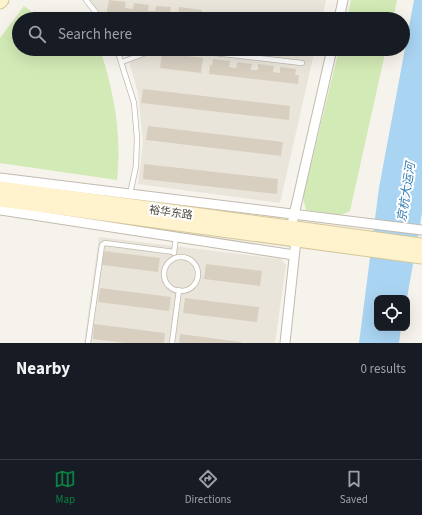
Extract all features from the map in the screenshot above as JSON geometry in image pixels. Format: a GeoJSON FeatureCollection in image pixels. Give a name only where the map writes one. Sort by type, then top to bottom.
{"type":"FeatureCollection","features":[{"type":"Feature","properties":{"kind":"main road","name":"裕华东路"},"geometry":{"type":"LineString","coordinates":[[0,188],[291,228],[342,241]]}},
{"type":"Feature","properties":{"kind":"main road","name":"裕华东路"},"geometry":{"type":"LineString","coordinates":[[0,200],[296,240],[342,241]]}},
{"type":"Feature","properties":{"kind":"main road"},"geometry":{"type":"LineString","coordinates":[[342,241],[422,245]]}},
{"type":"Feature","properties":{"kind":"main road"},"geometry":{"type":"LineString","coordinates":[[342,241],[422,257]]}},
{"type":"Feature","properties":{"kind":"street"},"geometry":{"type":"LineString","coordinates":[[340,12],[343,0]]}},
{"type":"Feature","properties":{"kind":"street"},"geometry":{"type":"LineString","coordinates":[[291,228],[330,56]]}},
{"type":"Feature","properties":{"kind":"street"},"geometry":{"type":"LineString","coordinates":[[0,178],[422,230]]}},
{"type":"Feature","properties":{"kind":"street"},"geometry":{"type":"LineString","coordinates":[[0,210],[294,255]]}},
{"type":"Feature","properties":{"kind":"street"},"geometry":{"type":"LineString","coordinates":[[285,343],[296,240]]}},
{"type":"Feature","properties":{"kind":"lane"},"geometry":{"type":"LineString","coordinates":[[86,0],[95,12]]}},
{"type":"Feature","properties":{"kind":"lane"},"geometry":{"type":"LineString","coordinates":[[120,56],[134,103],[137,138],[136,166],[130,194]]}},
{"type":"Feature","properties":{"kind":"lane"},"geometry":{"type":"LineString","coordinates":[[122,62],[138,56]]}},
{"type":"Feature","properties":{"kind":"lane"},"geometry":{"type":"LineString","coordinates":[[241,56],[302,63]]}},
{"type":"Feature","properties":{"kind":"lane"},"geometry":{"type":"LineString","coordinates":[[176,237],[174,252],[177,258]]}},
{"type":"Feature","properties":{"kind":"lane"},"geometry":{"type":"LineString","coordinates":[[88,343],[102,245],[105,243],[174,252]]}},
{"type":"Feature","properties":{"kind":"lane"},"geometry":{"type":"LineString","coordinates":[[182,257],[190,260],[198,271],[194,284],[187,289],[179,290],[168,284],[164,273],[169,262],[182,257]]}},
{"type":"Feature","properties":{"kind":"lane"},"geometry":{"type":"LineString","coordinates":[[172,343],[179,290]]}},
{"type":"Feature","properties":{"kind":"shaded area"},"geometry":{"type":"Polygon","coordinates":[[[90,0],[326,0],[323,12],[99,12],[90,0]]]}},
{"type":"Feature","properties":{"kind":"shaded area"},"geometry":{"type":"Polygon","coordinates":[[[126,56],[313,56],[280,203],[138,184],[143,143],[138,93],[129,61],[126,56]]]}},
{"type":"Feature","properties":{"kind":"shaded area"},"geometry":{"type":"Polygon","coordinates":[[[99,237],[281,259],[286,265],[275,343],[84,343],[99,237]]]}},
{"type":"Feature","properties":{"kind":"green space"},"geometry":{"type":"Polygon","coordinates":[[[351,0],[397,0],[394,12],[348,12],[351,0]]]}},
{"type":"Feature","properties":{"kind":"green space"},"geometry":{"type":"Polygon","coordinates":[[[24,6],[32,12],[20,12],[24,6]]]}},
{"type":"Feature","properties":{"kind":"green space"},"geometry":{"type":"Polygon","coordinates":[[[12,22],[12,56],[102,56],[116,113],[118,130],[117,180],[0,163],[0,38],[12,22]]]}},
{"type":"Feature","properties":{"kind":"green space"},"geometry":{"type":"Polygon","coordinates":[[[337,56],[384,56],[350,211],[341,215],[306,210],[303,198],[337,56]]]}},
{"type":"Feature","properties":{"kind":"water","name":"京杭大运河"},"geometry":{"type":"Polygon","coordinates":[[[414,0],[422,0],[422,213],[408,295],[374,295],[374,331],[401,331],[399,343],[359,343],[379,188],[404,56],[410,56],[410,21],[414,0]]]}},
{"type":"Feature","properties":{"kind":"building"},"geometry":{"type":"Polygon","coordinates":[[[109,0],[126,2],[125,8],[133,9],[134,3],[149,5],[148,11],[155,11],[156,6],[171,7],[170,12],[107,12],[109,0]]]}},
{"type":"Feature","properties":{"kind":"building"},"geometry":{"type":"Polygon","coordinates":[[[179,7],[202,10],[202,12],[179,12],[179,7]]]}},
{"type":"Feature","properties":{"kind":"building"},"geometry":{"type":"Polygon","coordinates":[[[162,56],[187,56],[203,58],[201,73],[160,68],[162,56]]]}},
{"type":"Feature","properties":{"kind":"building"},"geometry":{"type":"Polygon","coordinates":[[[213,59],[230,61],[229,67],[236,68],[237,62],[252,64],[251,70],[258,70],[258,64],[274,66],[273,72],[280,73],[280,67],[296,69],[295,75],[299,75],[298,84],[209,74],[210,65],[212,65],[213,59]]]}},
{"type":"Feature","properties":{"kind":"building"},"geometry":{"type":"Polygon","coordinates":[[[143,89],[290,106],[289,120],[141,103],[143,89]]]}},
{"type":"Feature","properties":{"kind":"building"},"geometry":{"type":"Polygon","coordinates":[[[148,126],[283,142],[281,156],[146,140],[148,126]]]}},
{"type":"Feature","properties":{"kind":"building"},"geometry":{"type":"Polygon","coordinates":[[[144,164],[278,179],[277,194],[143,179],[144,164]]]}},
{"type":"Feature","properties":{"kind":"building"},"geometry":{"type":"Polygon","coordinates":[[[104,251],[160,258],[158,272],[102,265],[104,251]]]}},
{"type":"Feature","properties":{"kind":"building"},"geometry":{"type":"Polygon","coordinates":[[[206,264],[262,271],[260,286],[204,279],[206,264]]]}},
{"type":"Feature","properties":{"kind":"building"},"geometry":{"type":"Polygon","coordinates":[[[100,288],[171,297],[169,311],[98,302],[100,288]]]}},
{"type":"Feature","properties":{"kind":"building"},"geometry":{"type":"Polygon","coordinates":[[[185,298],[259,307],[257,322],[183,313],[185,298]]]}},
{"type":"Feature","properties":{"kind":"building"},"geometry":{"type":"Polygon","coordinates":[[[94,324],[165,333],[164,343],[125,343],[93,339],[94,324]]]}},
{"type":"Feature","properties":{"kind":"building"},"geometry":{"type":"Polygon","coordinates":[[[180,334],[241,342],[241,343],[179,343],[180,334]]]}}]}
